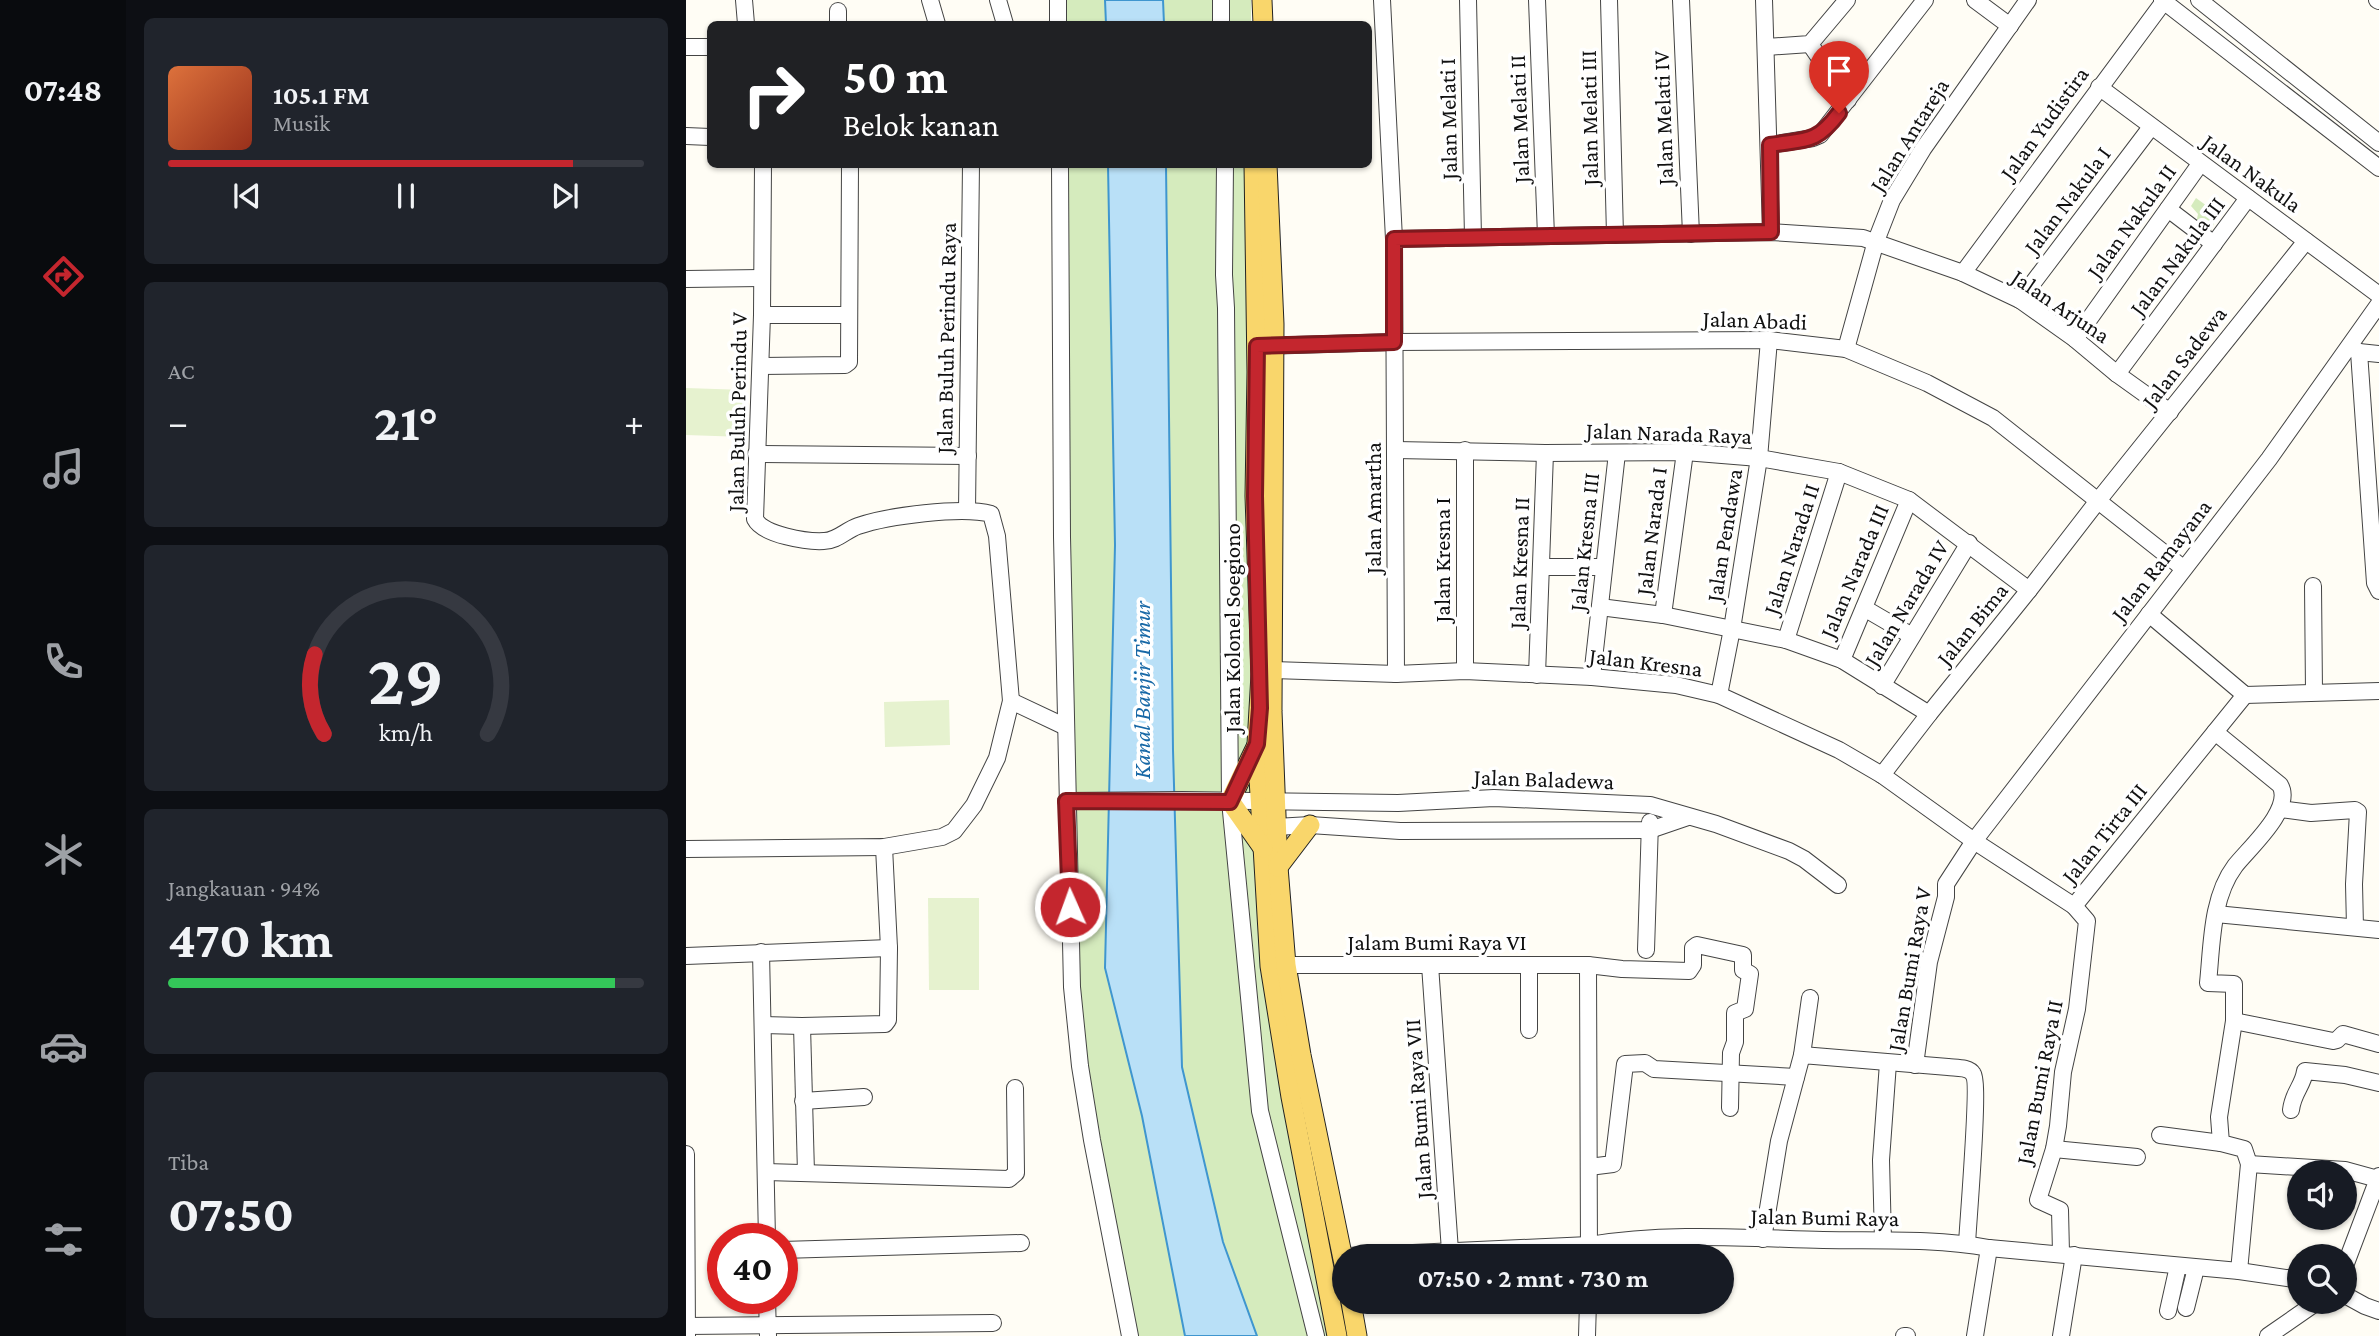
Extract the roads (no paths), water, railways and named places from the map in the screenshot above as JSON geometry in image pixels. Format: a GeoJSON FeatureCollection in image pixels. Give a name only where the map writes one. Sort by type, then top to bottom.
{"type":"FeatureCollection","features":[{"type":"Feature","properties":{"kind":"main road"},"geometry":{"type":"LineString","coordinates":[[1251,0],[1251,21]]}},
{"type":"Feature","properties":{"kind":"main road"},"geometry":{"type":"LineString","coordinates":[[1262,0],[1263,21]]}},
{"type":"Feature","properties":{"kind":"main road","name":"Jalan Kolonel Soegiono"},"geometry":{"type":"LineString","coordinates":[[1254,168],[1265,346],[1255,496],[1261,674],[1257,744],[1278,867],[1286,965],[1301,1055],[1342,1244]]}},
{"type":"Feature","properties":{"kind":"main road","name":"Jalan Kolonel Soegiono"},"geometry":{"type":"LineString","coordinates":[[1267,168],[1265,346],[1273,670],[1267,802]]}},
{"type":"Feature","properties":{"kind":"main road"},"geometry":{"type":"LineString","coordinates":[[1257,744],[1227,802],[1264,849]]}},
{"type":"Feature","properties":{"kind":"main road","name":"Jalan Kolonel Soegiono"},"geometry":{"type":"LineString","coordinates":[[1269,825],[1264,849],[1269,966],[1337,1336]]}},
{"type":"Feature","properties":{"kind":"main road"},"geometry":{"type":"LineString","coordinates":[[1278,867],[1310,825]]}},
{"type":"Feature","properties":{"kind":"main road"},"geometry":{"type":"LineString","coordinates":[[1353,1314],[1357,1336]]}},
{"type":"Feature","properties":{"kind":"street"},"geometry":{"type":"LineString","coordinates":[[744,0],[746,21]]}},
{"type":"Feature","properties":{"kind":"street"},"geometry":{"type":"LineString","coordinates":[[930,0],[936,21]]}},
{"type":"Feature","properties":{"kind":"street"},"geometry":{"type":"LineString","coordinates":[[998,0],[1004,21]]}},
{"type":"Feature","properties":{"kind":"street"},"geometry":{"type":"LineString","coordinates":[[1058,0],[1058,21]]}},
{"type":"Feature","properties":{"kind":"street"},"geometry":{"type":"LineString","coordinates":[[1221,0],[1221,21]]}},
{"type":"Feature","properties":{"kind":"street","name":"Jalan Amartha"},"geometry":{"type":"LineString","coordinates":[[1382,0],[1394,239],[1396,674]]}},
{"type":"Feature","properties":{"kind":"street","name":"Jalan Melati I"},"geometry":{"type":"LineString","coordinates":[[1468,0],[1473,237]]}},
{"type":"Feature","properties":{"kind":"street","name":"Jalan Melati II"},"geometry":{"type":"LineString","coordinates":[[1537,0],[1546,236]]}},
{"type":"Feature","properties":{"kind":"street","name":"Jalan Melati III"},"geometry":{"type":"LineString","coordinates":[[1609,0],[1615,235]]}},
{"type":"Feature","properties":{"kind":"street","name":"Jalan Melati IV"},"geometry":{"type":"LineString","coordinates":[[1681,0],[1691,234]]}},
{"type":"Feature","properties":{"kind":"street"},"geometry":{"type":"LineString","coordinates":[[1764,0],[1771,232]]}},
{"type":"Feature","properties":{"kind":"street"},"geometry":{"type":"LineString","coordinates":[[1767,47],[1811,44],[1847,0]]}},
{"type":"Feature","properties":{"kind":"street"},"geometry":{"type":"LineString","coordinates":[[1770,145],[1820,135],[1925,0]]}},
{"type":"Feature","properties":{"kind":"street"},"geometry":{"type":"LineString","coordinates":[[1975,0],[2010,26]]}},
{"type":"Feature","properties":{"kind":"street","name":"Jalan Antareja"},"geometry":{"type":"LineString","coordinates":[[1846,349],[1876,241],[1892,200],[1923,149],[2028,0]]}},
{"type":"Feature","properties":{"kind":"street"},"geometry":{"type":"LineString","coordinates":[[2164,0],[2379,168]]}},
{"type":"Feature","properties":{"kind":"street","name":"Jalan Yudistira"},"geometry":{"type":"LineString","coordinates":[[1963,273],[2164,0]]}},
{"type":"Feature","properties":{"kind":"street"},"geometry":{"type":"LineString","coordinates":[[2199,0],[2379,143]]}},
{"type":"Feature","properties":{"kind":"street"},"geometry":{"type":"LineString","coordinates":[[1811,44],[1848,100]]}},
{"type":"Feature","properties":{"kind":"street"},"geometry":{"type":"LineString","coordinates":[[686,47],[707,47]]}},
{"type":"Feature","properties":{"kind":"street","name":"Jalan Nakula"},"geometry":{"type":"LineString","coordinates":[[2099,87],[2379,295]]}},
{"type":"Feature","properties":{"kind":"street","name":"Jalan Nakula I"},"geometry":{"type":"LineString","coordinates":[[2020,300],[2151,127]]}},
{"type":"Feature","properties":{"kind":"street"},"geometry":{"type":"LineString","coordinates":[[686,136],[707,137]]}},
{"type":"Feature","properties":{"kind":"street","name":"Jalan Nakula II"},"geometry":{"type":"LineString","coordinates":[[2075,339],[2200,164]]}},
{"type":"Feature","properties":{"kind":"street","name":"Jalan Buluh Perindu V"},"geometry":{"type":"LineString","coordinates":[[763,168],[761,366],[755,519],[761,526],[775,533],[825,541],[856,526],[891,517],[967,511]]}},
{"type":"Feature","properties":{"kind":"street"},"geometry":{"type":"LineString","coordinates":[[761,366],[847,365],[850,168]]}},
{"type":"Feature","properties":{"kind":"street","name":"Jalan Buluh Perindu Raya"},"geometry":{"type":"LineString","coordinates":[[967,511],[971,168]]}},
{"type":"Feature","properties":{"kind":"street"},"geometry":{"type":"LineString","coordinates":[[1060,168],[1062,537],[1070,801],[1072,987],[1080,1066],[1130,1336]]}},
{"type":"Feature","properties":{"kind":"street"},"geometry":{"type":"LineString","coordinates":[[1225,168],[1227,802],[1260,1111],[1316,1336]]}},
{"type":"Feature","properties":{"kind":"street","name":"Jalan Nakula III"},"geometry":{"type":"LineString","coordinates":[[2117,374],[2248,198]]}},
{"type":"Feature","properties":{"kind":"street"},"geometry":{"type":"LineString","coordinates":[[2168,209],[2214,244]]}},
{"type":"Feature","properties":{"kind":"street","name":"Jalan Arjuna"},"geometry":{"type":"LineString","coordinates":[[1394,239],[1771,232],[1863,238],[1963,273],[2020,300],[2170,412]]}},
{"type":"Feature","properties":{"kind":"street","name":"Jalan Sadewa"},"geometry":{"type":"LineString","coordinates":[[2097,502],[2306,241]]}},
{"type":"Feature","properties":{"kind":"street"},"geometry":{"type":"LineString","coordinates":[[686,279],[761,278]]}},
{"type":"Feature","properties":{"kind":"street","name":"Jalan Ramayana"},"geometry":{"type":"LineString","coordinates":[[1974,841],[2354,349],[2379,304]]}},
{"type":"Feature","properties":{"kind":"street"},"geometry":{"type":"LineString","coordinates":[[762,315],[847,315]]}},
{"type":"Feature","properties":{"kind":"street","name":"Jalan Abadi"},"geometry":{"type":"LineString","coordinates":[[1265,346],[1394,342],[1769,340],[1846,349],[1927,383],[1993,418],[2183,569]]}},
{"type":"Feature","properties":{"kind":"street","name":"Jalan Pendawa"},"geometry":{"type":"LineString","coordinates":[[1719,695],[1759,458],[1769,340]]}},
{"type":"Feature","properties":{"kind":"street"},"geometry":{"type":"LineString","coordinates":[[2379,354],[2354,349],[2375,583],[2379,591]]}},
{"type":"Feature","properties":{"kind":"street","name":"Jalan Narada Raya"},"geometry":{"type":"LineString","coordinates":[[1396,450],[1685,452],[1759,458],[1839,472],[1909,500],[2029,590]]}},
{"type":"Feature","properties":{"kind":"street","name":"Jalan Kresna I"},"geometry":{"type":"LineString","coordinates":[[1465,450],[1465,671]]}},
{"type":"Feature","properties":{"kind":"street","name":"Jalan Narada I"},"geometry":{"type":"LineString","coordinates":[[1663,615],[1685,452]]}},
{"type":"Feature","properties":{"kind":"street","name":"Jalan Kresna II"},"geometry":{"type":"LineString","coordinates":[[1537,675],[1545,453]]}},
{"type":"Feature","properties":{"kind":"street","name":"Jalan Kresna III"},"geometry":{"type":"LineString","coordinates":[[1592,677],[1617,453]]}},
{"type":"Feature","properties":{"kind":"street"},"geometry":{"type":"LineString","coordinates":[[756,454],[968,456]]}},
{"type":"Feature","properties":{"kind":"street","name":"Jalan Narada II"},"geometry":{"type":"LineString","coordinates":[[1786,639],[1839,472]]}},
{"type":"Feature","properties":{"kind":"street","name":"Jalan Narada III"},"geometry":{"type":"LineString","coordinates":[[1842,660],[1909,500]]}},
{"type":"Feature","properties":{"kind":"street","name":"Jalan Bima"},"geometry":{"type":"LineString","coordinates":[[1882,775],[2097,502]]}},
{"type":"Feature","properties":{"kind":"street"},"geometry":{"type":"LineString","coordinates":[[686,849],[884,848],[942,837],[954,831],[965,818],[997,758],[1011,701],[994,520],[988,513],[967,511]]}},
{"type":"Feature","properties":{"kind":"street","name":"Jalan Narada IV"},"geometry":{"type":"LineString","coordinates":[[1882,686],[1969,543]]}},
{"type":"Feature","properties":{"kind":"street"},"geometry":{"type":"LineString","coordinates":[[1541,567],[1604,567]]}},
{"type":"Feature","properties":{"kind":"street"},"geometry":{"type":"LineString","coordinates":[[2313,586],[2314,692]]}},
{"type":"Feature","properties":{"kind":"street"},"geometry":{"type":"LineString","coordinates":[[1600,607],[1663,615],[1786,639],[1842,660],[1929,713]]}},
{"type":"Feature","properties":{"kind":"street"},"geometry":{"type":"LineString","coordinates":[[1864,608],[1912,636]]}},
{"type":"Feature","properties":{"kind":"street"},"geometry":{"type":"LineString","coordinates":[[2149,614],[2245,695],[2379,691]]}},
{"type":"Feature","properties":{"kind":"street","name":"Jalan Kresna"},"geometry":{"type":"LineString","coordinates":[[1273,670],[1396,674],[1465,671],[1592,677],[1676,685],[1719,695],[1839,750],[1882,775],[1974,841]]}},
{"type":"Feature","properties":{"kind":"street","name":"Jalan Tirta III"},"geometry":{"type":"LineString","coordinates":[[1974,841],[2074,906],[2245,695]]}},
{"type":"Feature","properties":{"kind":"street"},"geometry":{"type":"LineString","coordinates":[[1011,701],[1066,727]]}},
{"type":"Feature","properties":{"kind":"street"},"geometry":{"type":"LineString","coordinates":[[2216,732],[2280,785],[2284,793],[2280,808],[2227,879],[2216,914],[2208,983],[2234,984],[2234,1021],[2220,1105],[2221,1143]]}},
{"type":"Feature","properties":{"kind":"street","name":"Jalan Baladewa"},"geometry":{"type":"LineString","coordinates":[[1070,801],[1398,803],[1494,798],[1650,806],[1754,837],[1789,851],[1838,885]]}},
{"type":"Feature","properties":{"kind":"street"},"geometry":{"type":"LineString","coordinates":[[1398,803],[1408,811],[1409,816],[1408,822],[1400,831]]}},
{"type":"Feature","properties":{"kind":"street"},"geometry":{"type":"LineString","coordinates":[[1646,950],[1650,806]]}},
{"type":"Feature","properties":{"kind":"street"},"geometry":{"type":"LineString","coordinates":[[2280,808],[2311,813],[2353,810],[2358,812],[2354,884],[2355,927]]}},
{"type":"Feature","properties":{"kind":"street"},"geometry":{"type":"LineString","coordinates":[[1269,825],[1400,831],[1650,830],[1688,817]]}},
{"type":"Feature","properties":{"kind":"street","name":"Jalan Bumi Raya V"},"geometry":{"type":"LineString","coordinates":[[1802,1055],[1915,1065],[1929,962],[1946,897],[1946,884],[1974,841]]}},
{"type":"Feature","properties":{"kind":"street"},"geometry":{"type":"LineString","coordinates":[[763,1025],[885,1024],[889,1016],[889,948],[884,848]]}},
{"type":"Feature","properties":{"kind":"street","name":"Jalan Bumi Raya II"},"geometry":{"type":"LineString","coordinates":[[2068,1254],[2060,1210],[2038,1200],[2054,1149],[2063,1073],[2077,1009],[2087,921],[2074,906]]}},
{"type":"Feature","properties":{"kind":"street"},"geometry":{"type":"LineString","coordinates":[[2216,914],[2379,930]]}},
{"type":"Feature","properties":{"kind":"street","name":"Jalam Bumi Raya VI"},"geometry":{"type":"LineString","coordinates":[[1286,965],[1588,965],[1689,971],[1692,968],[1695,946],[1728,951],[1743,956],[1743,970],[1750,974],[1745,1009],[1735,1013],[1730,1074]]}},
{"type":"Feature","properties":{"kind":"street"},"geometry":{"type":"LineString","coordinates":[[686,956],[889,948]]}},
{"type":"Feature","properties":{"kind":"street"},"geometry":{"type":"LineString","coordinates":[[761,952],[766,1223]]}},
{"type":"Feature","properties":{"kind":"street","name":"Jalan Bumi Raya VII"},"geometry":{"type":"LineString","coordinates":[[1430,965],[1450,1244]]}},
{"type":"Feature","properties":{"kind":"street"},"geometry":{"type":"LineString","coordinates":[[1529,965],[1529,1030]]}},
{"type":"Feature","properties":{"kind":"street"},"geometry":{"type":"LineString","coordinates":[[1588,965],[1589,1244]]}},
{"type":"Feature","properties":{"kind":"street"},"geometry":{"type":"LineString","coordinates":[[1763,1238],[1779,1141],[1802,1055],[1810,998]]}},
{"type":"Feature","properties":{"kind":"street"},"geometry":{"type":"LineString","coordinates":[[2234,1021],[2333,1041],[2343,1034],[2379,1044]]}},
{"type":"Feature","properties":{"kind":"street"},"geometry":{"type":"LineString","coordinates":[[802,1026],[806,1173]]}},
{"type":"Feature","properties":{"kind":"street"},"geometry":{"type":"LineString","coordinates":[[1589,1167],[1613,1164],[1625,1064],[1645,1063],[1654,1069],[1796,1077]]}},
{"type":"Feature","properties":{"kind":"street"},"geometry":{"type":"LineString","coordinates":[[1883,1240],[1881,1147],[1888,1063]]}},
{"type":"Feature","properties":{"kind":"street"},"geometry":{"type":"LineString","coordinates":[[1915,1065],[1969,1070],[1976,1079],[1967,1244]]}},
{"type":"Feature","properties":{"kind":"street"},"geometry":{"type":"LineString","coordinates":[[2291,1110],[2293,1096],[2304,1080],[2305,1071],[2345,1075],[2379,1083]]}},
{"type":"Feature","properties":{"kind":"street"},"geometry":{"type":"LineString","coordinates":[[1730,1074],[1730,1108]]}},
{"type":"Feature","properties":{"kind":"street"},"geometry":{"type":"LineString","coordinates":[[766,1172],[1009,1179],[1016,1173],[1015,1088]]}},
{"type":"Feature","properties":{"kind":"street"},"geometry":{"type":"LineString","coordinates":[[803,1101],[864,1097]]}},
{"type":"Feature","properties":{"kind":"street"},"geometry":{"type":"LineString","coordinates":[[2160,1135],[2221,1143],[2244,1149],[2249,1164],[2239,1271]]}},
{"type":"Feature","properties":{"kind":"street"},"geometry":{"type":"LineString","coordinates":[[2054,1149],[2137,1157]]}},
{"type":"Feature","properties":{"kind":"street"},"geometry":{"type":"LineString","coordinates":[[686,1154],[687,1336]]}},
{"type":"Feature","properties":{"kind":"street"},"geometry":{"type":"LineString","coordinates":[[2249,1164],[2344,1170],[2379,1177],[2353,1244]]}},
{"type":"Feature","properties":{"kind":"street","name":"Jalan Bumi Raya"},"geometry":{"type":"LineString","coordinates":[[1605,1244],[1612,1241],[1703,1237],[1967,1244],[2287,1278]]}},
{"type":"Feature","properties":{"kind":"street"},"geometry":{"type":"LineString","coordinates":[[798,1250],[1021,1243]]}},
{"type":"Feature","properties":{"kind":"street"},"geometry":{"type":"LineString","coordinates":[[1975,1336],[1989,1248]]}},
{"type":"Feature","properties":{"kind":"street"},"geometry":{"type":"LineString","coordinates":[[2061,1336],[2068,1254]]}},
{"type":"Feature","properties":{"kind":"street","name":"Jalan Bumi Raya"},"geometry":{"type":"LineString","coordinates":[[1322,1261],[1332,1260]]}},
{"type":"Feature","properties":{"kind":"street"},"geometry":{"type":"LineString","coordinates":[[2168,1311],[2178,1266]]}},
{"type":"Feature","properties":{"kind":"street"},"geometry":{"type":"LineString","coordinates":[[2186,1308],[2196,1268]]}},
{"type":"Feature","properties":{"kind":"street"},"geometry":{"type":"LineString","coordinates":[[2357,1301],[2379,1311]]}},
{"type":"Feature","properties":{"kind":"street"},"geometry":{"type":"LineString","coordinates":[[1587,1336],[1588,1314]]}},
{"type":"Feature","properties":{"kind":"street"},"geometry":{"type":"LineString","coordinates":[[2268,1336],[2300,1314]]}},
{"type":"Feature","properties":{"kind":"street"},"geometry":{"type":"LineString","coordinates":[[686,1326],[768,1330],[993,1324]]}},
{"type":"Feature","properties":{"kind":"water"},"geometry":{"type":"Polygon","coordinates":[[[1105,0],[1163,0],[1164,21],[1106,21],[1105,0]]]}},
{"type":"Feature","properties":{"kind":"water","name":"Kanal Banjir Timur"},"geometry":{"type":"Polygon","coordinates":[[[1108,168],[1166,168],[1173,750],[1182,1067],[1223,1242],[1257,1336],[1185,1336],[1142,1116],[1105,968],[1115,545],[1108,168]]]}}]}
